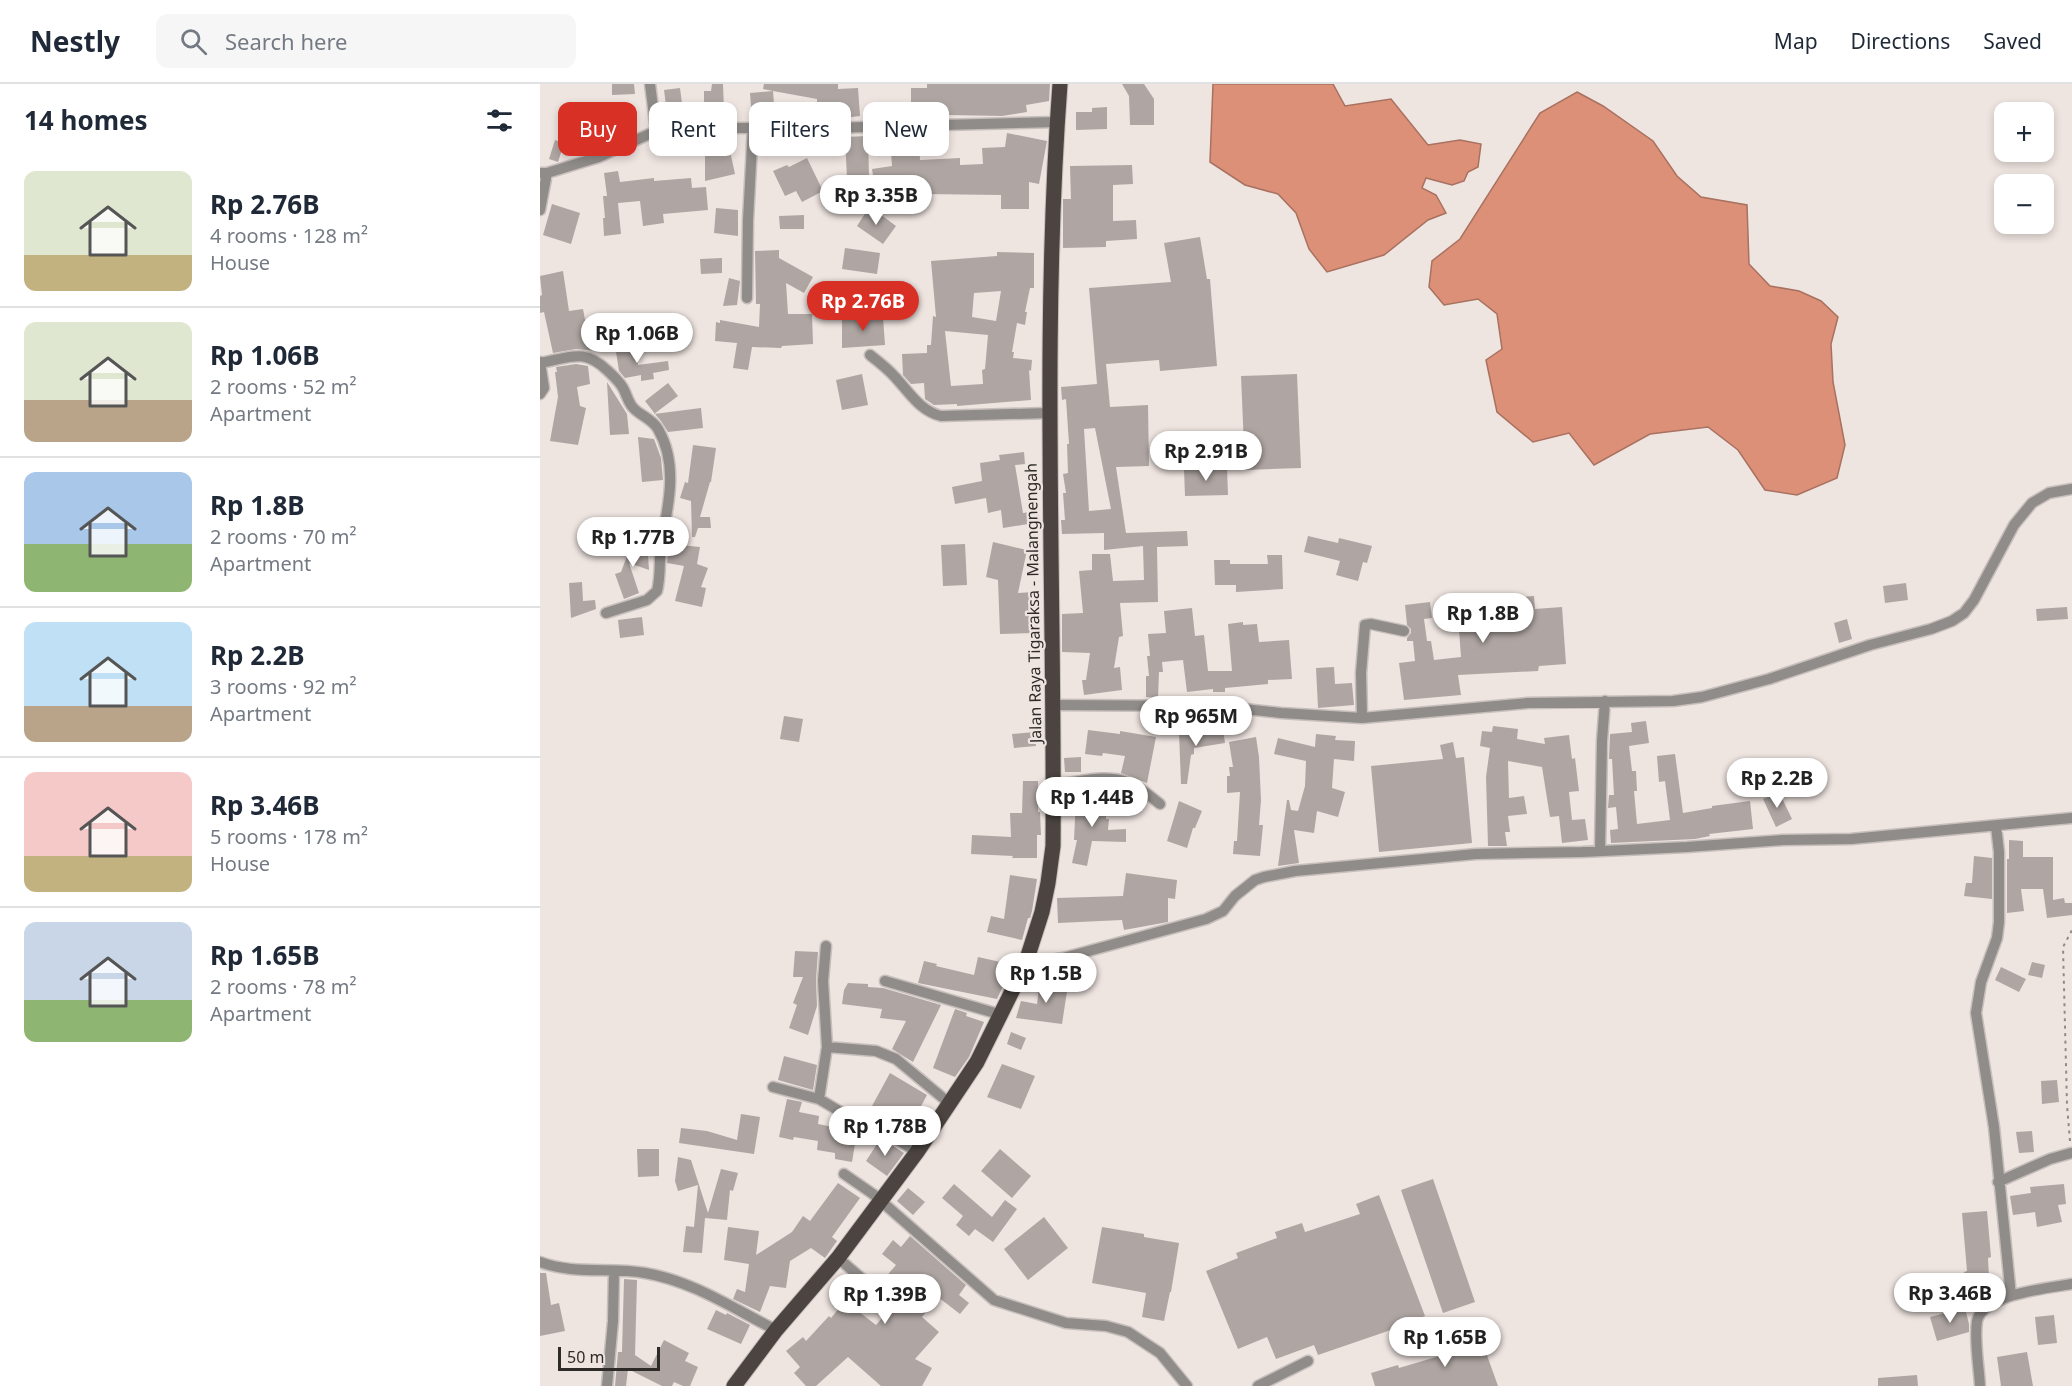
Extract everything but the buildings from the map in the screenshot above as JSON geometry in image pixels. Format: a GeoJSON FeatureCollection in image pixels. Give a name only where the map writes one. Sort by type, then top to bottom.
{"type":"FeatureCollection","features":[{"type":"Feature","properties":{"kind":"main road","name":"Jalan Raya Tigaraksa - Malangnengah"},"geometry":{"type":"LineString","coordinates":[[734,1386],[776,1330],[838,1258],[917,1152],[977,1062],[1025,965],[1042,912],[1053,846],[1048,413],[1060,84]]}},
{"type":"Feature","properties":{"kind":"street"},"geometry":{"type":"LineString","coordinates":[[650,84],[652,102]]}},
{"type":"Feature","properties":{"kind":"street"},"geometry":{"type":"LineString","coordinates":[[851,127],[1057,122]]}},
{"type":"Feature","properties":{"kind":"street"},"geometry":{"type":"LineString","coordinates":[[540,210],[543,173],[599,157],[649,134]]}},
{"type":"Feature","properties":{"kind":"street"},"geometry":{"type":"LineString","coordinates":[[747,298],[751,156]]}},
{"type":"Feature","properties":{"kind":"street"},"geometry":{"type":"LineString","coordinates":[[540,394],[544,388],[540,363],[581,355],[591,357],[619,381],[634,409],[655,425],[668,457],[670,493],[657,591],[647,600],[606,613]]}},
{"type":"Feature","properties":{"kind":"street"},"geometry":{"type":"LineString","coordinates":[[870,355],[893,375],[926,410],[933,414],[941,416],[1048,413]]}},
{"type":"Feature","properties":{"kind":"street"},"geometry":{"type":"LineString","coordinates":[[1053,705],[1193,705],[1362,718],[1528,703],[1673,701],[1702,697],[1769,680],[1870,645],[1952,621],[1965,613],[1974,600],[2014,525],[2032,503],[2049,493],[2072,489]]}},
{"type":"Feature","properties":{"kind":"street"},"geometry":{"type":"LineString","coordinates":[[1362,718],[1361,673],[1365,625],[1371,624],[1404,631]]}},
{"type":"Feature","properties":{"kind":"street"},"geometry":{"type":"LineString","coordinates":[[1600,850],[1605,701]]}},
{"type":"Feature","properties":{"kind":"street"},"geometry":{"type":"LineString","coordinates":[[1052,784],[1097,779],[1123,781],[1140,789],[1160,804]]}},
{"type":"Feature","properties":{"kind":"street"},"geometry":{"type":"LineString","coordinates":[[1025,965],[1075,955],[1215,916],[1248,884],[1285,872],[1476,854],[1851,839],[2072,819]]}},
{"type":"Feature","properties":{"kind":"street"},"geometry":{"type":"LineString","coordinates":[[1996,826],[1999,852],[1999,922],[1997,938],[1981,982],[1976,1012],[1991,1107],[2011,1296]]}},
{"type":"Feature","properties":{"kind":"street"},"geometry":{"type":"LineString","coordinates":[[819,1099],[827,1047],[823,981],[826,946]]}},
{"type":"Feature","properties":{"kind":"street"},"geometry":{"type":"LineString","coordinates":[[885,981],[1002,1015]]}},
{"type":"Feature","properties":{"kind":"street"},"geometry":{"type":"LineString","coordinates":[[827,1047],[876,1051],[897,1059],[949,1103]]}},
{"type":"Feature","properties":{"kind":"street"},"geometry":{"type":"LineString","coordinates":[[773,1087],[819,1099],[842,1112],[869,1121],[917,1152]]}},
{"type":"Feature","properties":{"kind":"street"},"geometry":{"type":"LineString","coordinates":[[1998,1182],[2050,1159],[2071,1153]]}},
{"type":"Feature","properties":{"kind":"street"},"geometry":{"type":"LineString","coordinates":[[844,1174],[880,1201],[994,1300],[1066,1323],[1106,1326],[1128,1332],[1160,1353],[1187,1386]]}},
{"type":"Feature","properties":{"kind":"street"},"geometry":{"type":"LineString","coordinates":[[838,1258],[889,1302]]}},
{"type":"Feature","properties":{"kind":"street"},"geometry":{"type":"LineString","coordinates":[[540,1262],[569,1269],[647,1273],[690,1285],[776,1330]]}},
{"type":"Feature","properties":{"kind":"street"},"geometry":{"type":"LineString","coordinates":[[606,1386],[613,1321],[614,1271]]}},
{"type":"Feature","properties":{"kind":"street"},"geometry":{"type":"LineString","coordinates":[[1980,1386],[1977,1329],[1984,1308],[2011,1296],[2072,1284]]}},
{"type":"Feature","properties":{"kind":"street"},"geometry":{"type":"LineString","coordinates":[[1258,1386],[1308,1361]]}},
{"type":"Feature","properties":{"kind":"path"},"geometry":{"type":"LineString","coordinates":[[2071,1153],[2063,947],[2072,930]]}},
{"type":"Feature","properties":{"kind":"shaded area"},"geometry":{"type":"Polygon","coordinates":[[[1213,84],[1333,84],[1345,106],[1391,99],[1428,145],[1460,140],[1481,144],[1478,167],[1468,172],[1464,181],[1452,185],[1426,178],[1422,188],[1436,195],[1446,213],[1428,220],[1384,255],[1327,272],[1309,249],[1296,213],[1278,194],[1245,185],[1210,162],[1213,84]]]}},
{"type":"Feature","properties":{"kind":"shaded area"},"geometry":{"type":"Polygon","coordinates":[[[1577,92],[1603,106],[1653,141],[1677,176],[1701,197],[1747,205],[1749,264],[1770,286],[1799,291],[1821,301],[1838,317],[1831,344],[1833,382],[1845,445],[1837,478],[1797,495],[1765,490],[1738,450],[1708,427],[1650,434],[1594,465],[1569,433],[1533,442],[1497,412],[1486,360],[1502,349],[1497,314],[1478,299],[1444,305],[1429,287],[1432,261],[1460,239],[1540,113],[1577,92]]]}}]}
